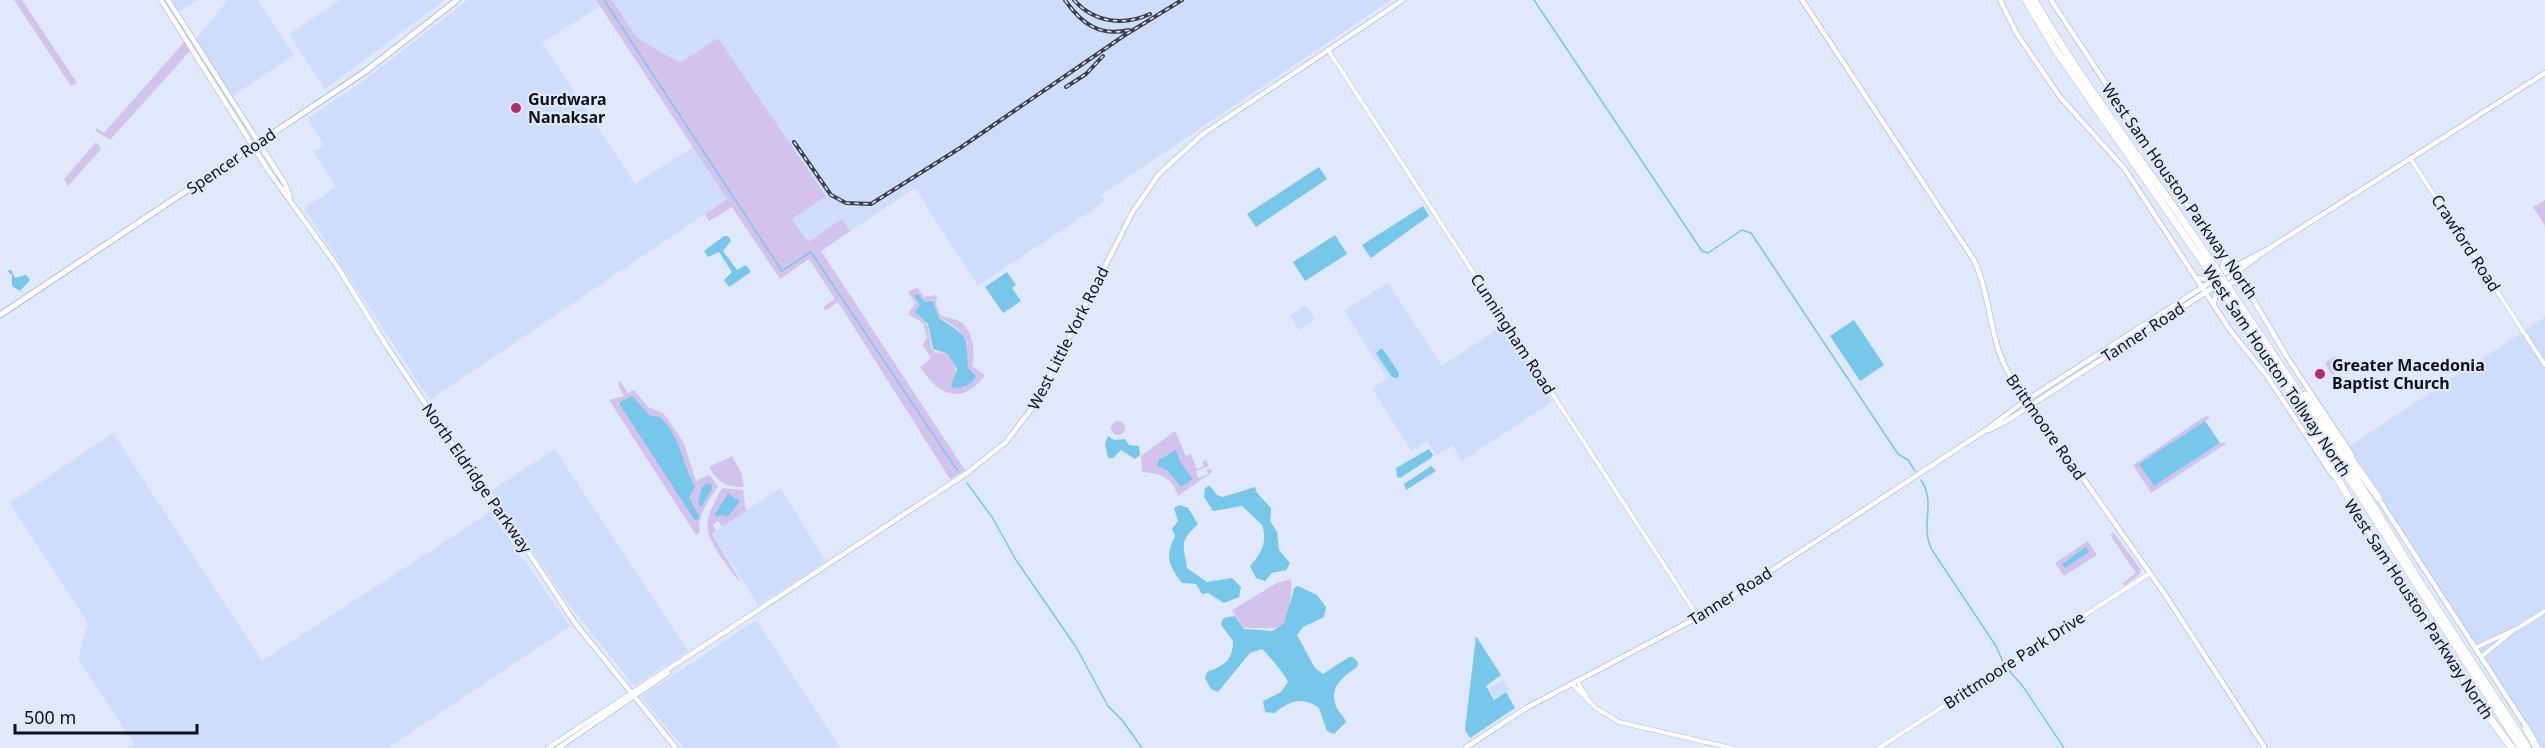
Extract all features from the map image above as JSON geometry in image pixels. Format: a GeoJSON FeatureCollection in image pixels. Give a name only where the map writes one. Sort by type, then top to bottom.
{"type":"FeatureCollection","features":[{"type":"Feature","properties":{"kind":"highway","name":"West Sam Houston Tollway North"},"geometry":{"type":"LineString","coordinates":[[2026,0],[2055,49],[2211,267]]}},
{"type":"Feature","properties":{"kind":"highway","name":"West Sam Houston Tollway North"},"geometry":{"type":"LineString","coordinates":[[2035,0],[2103,105],[2155,177],[2302,412],[2358,492],[2521,748]]}},
{"type":"Feature","properties":{"kind":"highway"},"geometry":{"type":"LineString","coordinates":[[2035,0],[2155,177]]}},
{"type":"Feature","properties":{"kind":"highway","name":"West Sam Houston Tollway North"},"geometry":{"type":"LineString","coordinates":[[2229,295],[2269,349],[2361,486],[2416,577],[2528,748]]}},
{"type":"Feature","properties":{"kind":"highway"},"geometry":{"type":"LineString","coordinates":[[2269,349],[2274,351],[2378,497]]}},
{"type":"Feature","properties":{"kind":"highway"},"geometry":{"type":"LineString","coordinates":[[2302,412],[2301,415],[2355,509]]}},
{"type":"Feature","properties":{"kind":"highway"},"geometry":{"type":"LineString","coordinates":[[2470,692],[2510,748]]}},
{"type":"Feature","properties":{"kind":"highway"},"geometry":{"type":"LineString","coordinates":[[2526,728],[2538,748]]}},
{"type":"Feature","properties":{"kind":"main road","name":"North Eldridge Parkway"},"geometry":{"type":"LineString","coordinates":[[161,0],[218,91],[256,144]]}},
{"type":"Feature","properties":{"kind":"main road","name":"North Eldridge Parkway"},"geometry":{"type":"LineString","coordinates":[[168,0],[223,87],[276,181],[291,199],[499,514],[529,553],[575,623],[676,748]]}},
{"type":"Feature","properties":{"kind":"main road","name":"Spencer Road"},"geometry":{"type":"LineString","coordinates":[[0,315],[366,71],[458,0]]}},
{"type":"Feature","properties":{"kind":"main road","name":"West Little York Road"},"geometry":{"type":"LineString","coordinates":[[558,748],[632,696],[967,473],[1006,442],[1041,396],[1127,222],[1159,174],[1193,141],[1402,0]]}},
{"type":"Feature","properties":{"kind":"main road","name":"Brittmoore Road"},"geometry":{"type":"LineString","coordinates":[[1802,0],[1974,260],[1982,278],[2002,361],[2028,403],[2150,573],[2265,748]]}},
{"type":"Feature","properties":{"kind":"main road","name":"West Sam Houston Parkway North"},"geometry":{"type":"LineString","coordinates":[[2000,0],[2013,27],[2060,98],[2119,161],[2214,305],[2267,376],[2355,509],[2470,692]]}},
{"type":"Feature","properties":{"kind":"main road","name":"West Sam Houston Parkway North"},"geometry":{"type":"LineString","coordinates":[[2051,0],[2169,180],[2245,283],[2287,357],[2526,728]]}},
{"type":"Feature","properties":{"kind":"main road","name":"Tanner Road"},"geometry":{"type":"LineString","coordinates":[[1465,748],[1523,710],[1698,617],[2181,302],[2236,270],[2545,73]]}},
{"type":"Feature","properties":{"kind":"main road"},"geometry":{"type":"LineString","coordinates":[[218,91],[223,87]]}},
{"type":"Feature","properties":{"kind":"main road"},"geometry":{"type":"LineString","coordinates":[[2181,302],[2192,292],[2196,278],[2206,279],[2223,268],[2225,254]]}},
{"type":"Feature","properties":{"kind":"main road"},"geometry":{"type":"LineString","coordinates":[[2225,254],[2233,261],[2255,258]]}},
{"type":"Feature","properties":{"kind":"main road"},"geometry":{"type":"LineString","coordinates":[[2214,305],[2213,298],[2216,293],[2233,282],[2245,283],[2245,271],[2255,258]]}},
{"type":"Feature","properties":{"kind":"main road","name":"Tanner Road"},"geometry":{"type":"LineString","coordinates":[[2028,403],[2175,312],[2204,290]]}},
{"type":"Feature","properties":{"kind":"main road"},"geometry":{"type":"LineString","coordinates":[[2175,312],[2201,299],[2214,305]]}},
{"type":"Feature","properties":{"kind":"main road","name":"West Little York Road"},"geometry":{"type":"LineString","coordinates":[[548,748],[632,696]]}},
{"type":"Feature","properties":{"kind":"street","name":"Cunningham Road"},"geometry":{"type":"LineString","coordinates":[[1328,50],[1698,617]]}},
{"type":"Feature","properties":{"kind":"street","name":"Crawford Road"},"geometry":{"type":"LineString","coordinates":[[2410,158],[2545,365]]}},
{"type":"Feature","properties":{"kind":"street","name":"Brittmoore Park Drive"},"geometry":{"type":"LineString","coordinates":[[1879,748],[2150,573]]}},
{"type":"Feature","properties":{"kind":"street"},"geometry":{"type":"LineString","coordinates":[[2480,657],[2545,611]]}},
{"type":"Feature","properties":{"kind":"street"},"geometry":{"type":"LineString","coordinates":[[2474,648],[2518,628]]}},
{"type":"Feature","properties":{"kind":"street"},"geometry":{"type":"LineString","coordinates":[[1575,682],[1590,702],[1603,713],[1623,724],[1731,748]]}},
{"type":"Feature","properties":{"kind":"shaded area"},"geometry":{"type":"Polygon","coordinates":[[[14,0],[22,0],[77,83],[71,86],[14,0]]]}},
{"type":"Feature","properties":{"kind":"shaded area"},"geometry":{"type":"Polygon","coordinates":[[[172,0],[198,0],[179,12],[172,0]]]}},
{"type":"Feature","properties":{"kind":"shaded area"},"geometry":{"type":"Polygon","coordinates":[[[228,0],[257,0],[294,55],[232,96],[196,39],[228,0]]]}},
{"type":"Feature","properties":{"kind":"shaded area"},"geometry":{"type":"Polygon","coordinates":[[[340,0],[445,0],[325,89],[289,34],[340,0]]]}},
{"type":"Feature","properties":{"kind":"shaded area"},"geometry":{"type":"Polygon","coordinates":[[[468,0],[596,0],[600,6],[542,43],[635,184],[693,147],[727,199],[430,400],[304,208],[336,187],[314,152],[324,145],[307,119],[358,85],[468,0]]]}},
{"type":"Feature","properties":{"kind":"shaded area"},"geometry":{"type":"Polygon","coordinates":[[[596,0],[612,0],[637,38],[680,63],[718,38],[826,196],[792,219],[808,242],[842,219],[850,231],[821,251],[965,470],[950,479],[838,302],[826,310],[823,307],[835,299],[809,259],[780,279],[732,207],[709,221],[705,214],[727,199],[596,0]]]}},
{"type":"Feature","properties":{"kind":"shaded area"},"geometry":{"type":"Polygon","coordinates":[[[612,0],[1391,0],[1101,195],[1106,201],[978,286],[915,188],[850,231],[842,219],[808,242],[792,218],[826,195],[718,38],[680,63],[637,38],[612,0]]]}},
{"type":"Feature","properties":{"kind":"shaded area"},"geometry":{"type":"Polygon","coordinates":[[[185,41],[190,51],[110,140],[96,131],[96,128],[104,133],[185,41]]]}},
{"type":"Feature","properties":{"kind":"shaded area"},"geometry":{"type":"Polygon","coordinates":[[[96,142],[101,149],[68,186],[64,179],[96,142]]]}},
{"type":"Feature","properties":{"kind":"shaded area"},"geometry":{"type":"Polygon","coordinates":[[[2545,200],[2545,226],[2533,207],[2545,200]]]}},
{"type":"Feature","properties":{"kind":"shaded area"},"geometry":{"type":"Polygon","coordinates":[[[1388,283],[1442,366],[1503,326],[1552,402],[1462,461],[1452,445],[1436,455],[1427,441],[1412,451],[1372,389],[1387,378],[1344,311],[1388,283]]]}},
{"type":"Feature","properties":{"kind":"shaded area"},"geometry":{"type":"Polygon","coordinates":[[[917,287],[924,297],[937,295],[936,304],[940,315],[959,321],[968,330],[974,355],[972,366],[985,375],[968,391],[951,394],[942,390],[927,377],[920,367],[931,358],[923,345],[927,337],[923,323],[908,314],[915,303],[908,292],[917,287]],[[914,296],[920,305],[916,313],[926,324],[932,348],[935,352],[948,354],[953,362],[956,374],[951,387],[954,388],[975,374],[968,368],[967,343],[957,328],[937,316],[933,300],[925,302],[914,296]]]}},
{"type":"Feature","properties":{"kind":"shaded area"},"geometry":{"type":"Polygon","coordinates":[[[1306,305],[1315,320],[1299,330],[1290,316],[1306,305]]]}},
{"type":"Feature","properties":{"kind":"shaded area"},"geometry":{"type":"Polygon","coordinates":[[[2545,317],[2545,748],[2539,748],[2347,448],[2545,317]]]}},
{"type":"Feature","properties":{"kind":"shaded area"},"geometry":{"type":"Polygon","coordinates":[[[2335,356],[2343,366],[2332,375],[2325,363],[2335,356]]]}},
{"type":"Feature","properties":{"kind":"shaded area"},"geometry":{"type":"Polygon","coordinates":[[[620,381],[628,393],[634,390],[648,407],[664,414],[684,444],[696,481],[709,475],[718,486],[704,508],[699,526],[700,532],[696,535],[609,400],[624,396],[618,384],[620,381]]]}},
{"type":"Feature","properties":{"kind":"shaded area"},"geometry":{"type":"Polygon","coordinates":[[[2207,415],[2210,418],[2140,464],[2154,486],[2220,443],[2227,443],[2151,493],[2133,465],[2207,415]]]}},
{"type":"Feature","properties":{"kind":"shaded area"},"geometry":{"type":"Polygon","coordinates":[[[1118,421],[1123,423],[1125,428],[1123,433],[1118,435],[1113,433],[1111,428],[1113,423],[1118,421]]]}},
{"type":"Feature","properties":{"kind":"shaded area"},"geometry":{"type":"Polygon","coordinates":[[[1175,431],[1186,456],[1191,454],[1197,469],[1204,466],[1202,462],[1206,460],[1209,466],[1196,471],[1198,478],[1208,474],[1207,470],[1210,468],[1212,472],[1178,496],[1169,480],[1154,473],[1142,472],[1141,456],[1175,431]]]}},
{"type":"Feature","properties":{"kind":"shaded area"},"geometry":{"type":"Polygon","coordinates":[[[113,433],[262,661],[490,512],[570,626],[388,748],[128,748],[134,744],[78,659],[88,623],[10,503],[113,433]]]}},
{"type":"Feature","properties":{"kind":"shaded area"},"geometry":{"type":"Polygon","coordinates":[[[555,449],[688,651],[634,686],[566,600],[491,491],[555,449]]]}},
{"type":"Feature","properties":{"kind":"shaded area"},"geometry":{"type":"Polygon","coordinates":[[[732,456],[741,472],[744,487],[723,483],[715,477],[709,467],[732,456]]]}},
{"type":"Feature","properties":{"kind":"shaded area"},"geometry":{"type":"Polygon","coordinates":[[[722,488],[743,490],[746,511],[722,527],[718,521],[713,525],[716,530],[712,534],[741,582],[716,549],[708,532],[711,509],[722,488]]]}},
{"type":"Feature","properties":{"kind":"shaded area"},"geometry":{"type":"Polygon","coordinates":[[[780,488],[826,561],[758,605],[712,533],[780,488]]]}},
{"type":"Feature","properties":{"kind":"shaded area"},"geometry":{"type":"Polygon","coordinates":[[[2114,533],[2141,570],[2140,574],[2124,586],[2123,583],[2136,573],[2110,535],[2114,533]]]}},
{"type":"Feature","properties":{"kind":"shaded area"},"geometry":{"type":"Polygon","coordinates":[[[2088,541],[2097,555],[2064,576],[2055,563],[2088,541]]]}},
{"type":"Feature","properties":{"kind":"shaded area"},"geometry":{"type":"Polygon","coordinates":[[[1291,579],[1290,602],[1283,624],[1276,628],[1244,628],[1232,610],[1277,583],[1291,579]]]}},
{"type":"Feature","properties":{"kind":"shaded area"},"geometry":{"type":"Polygon","coordinates":[[[756,620],[840,748],[684,748],[641,697],[756,620]]]}},
{"type":"Feature","properties":{"kind":"shaded area"},"geometry":{"type":"Polygon","coordinates":[[[1502,680],[1509,689],[1495,698],[1489,688],[1502,680]]]}},
{"type":"Feature","properties":{"kind":"water"},"geometry":{"type":"Polygon","coordinates":[[[1319,167],[1327,179],[1256,227],[1247,214],[1319,167]]]}},
{"type":"Feature","properties":{"kind":"water"},"geometry":{"type":"Polygon","coordinates":[[[1423,206],[1429,216],[1371,258],[1362,245],[1423,206]]]}},
{"type":"Feature","properties":{"kind":"water"},"geometry":{"type":"Polygon","coordinates":[[[1335,235],[1347,254],[1305,281],[1293,262],[1335,235]]]}},
{"type":"Feature","properties":{"kind":"water"},"geometry":{"type":"Polygon","coordinates":[[[724,236],[728,236],[731,241],[723,251],[737,270],[746,265],[751,272],[729,287],[724,280],[732,272],[719,252],[708,257],[704,251],[724,236]]]}},
{"type":"Feature","properties":{"kind":"water"},"geometry":{"type":"Polygon","coordinates":[[[11,270],[15,278],[26,275],[30,280],[20,291],[12,286],[12,275],[7,271],[11,270]]]}},
{"type":"Feature","properties":{"kind":"water"},"geometry":{"type":"Polygon","coordinates":[[[1007,272],[1016,285],[1012,288],[1021,301],[1003,313],[985,287],[1007,272]]]}},
{"type":"Feature","properties":{"kind":"water"},"geometry":{"type":"Polygon","coordinates":[[[918,294],[924,302],[933,301],[939,318],[964,337],[968,368],[976,376],[969,384],[958,388],[951,387],[957,369],[948,354],[933,349],[928,324],[915,312],[920,305],[914,296],[918,294]]]}},
{"type":"Feature","properties":{"kind":"water"},"geometry":{"type":"Polygon","coordinates":[[[1854,320],[1884,365],[1860,381],[1830,336],[1854,320]]]}},
{"type":"Feature","properties":{"kind":"water"},"geometry":{"type":"Polygon","coordinates":[[[1382,348],[1399,373],[1398,378],[1392,377],[1376,353],[1382,348]]]}},
{"type":"Feature","properties":{"kind":"water"},"geometry":{"type":"Polygon","coordinates":[[[632,396],[650,416],[660,417],[673,434],[695,486],[689,498],[699,516],[698,520],[694,519],[620,405],[620,402],[632,396]]]}},
{"type":"Feature","properties":{"kind":"water"},"geometry":{"type":"Polygon","coordinates":[[[2205,421],[2220,443],[2154,486],[2139,464],[2205,421]]]}},
{"type":"Feature","properties":{"kind":"water"},"geometry":{"type":"Polygon","coordinates":[[[1108,436],[1114,440],[1125,439],[1129,445],[1139,446],[1140,455],[1135,459],[1121,450],[1113,458],[1108,458],[1105,444],[1108,436]]]}},
{"type":"Feature","properties":{"kind":"water"},"geometry":{"type":"Polygon","coordinates":[[[1429,449],[1433,455],[1431,458],[1400,478],[1397,477],[1396,468],[1429,449]]]}},
{"type":"Feature","properties":{"kind":"water"},"geometry":{"type":"Polygon","coordinates":[[[1176,450],[1180,462],[1193,479],[1181,487],[1168,471],[1157,465],[1159,460],[1176,450]]]}},
{"type":"Feature","properties":{"kind":"water"},"geometry":{"type":"Polygon","coordinates":[[[1431,466],[1436,471],[1406,490],[1404,484],[1431,466]]]}},
{"type":"Feature","properties":{"kind":"water"},"geometry":{"type":"Polygon","coordinates":[[[711,484],[712,489],[701,507],[698,503],[702,487],[711,484]]]}},
{"type":"Feature","properties":{"kind":"water"},"geometry":{"type":"Polygon","coordinates":[[[1210,486],[1217,495],[1223,497],[1255,487],[1257,493],[1271,508],[1270,521],[1277,532],[1279,550],[1290,563],[1286,570],[1272,573],[1265,581],[1256,578],[1250,566],[1264,542],[1262,525],[1242,506],[1213,511],[1204,497],[1205,488],[1210,486]]]}},
{"type":"Feature","properties":{"kind":"water"},"geometry":{"type":"Polygon","coordinates":[[[728,494],[740,501],[728,517],[716,516],[715,514],[728,494]]]}},
{"type":"Feature","properties":{"kind":"water"},"geometry":{"type":"Polygon","coordinates":[[[1180,505],[1188,508],[1198,524],[1187,536],[1184,544],[1187,568],[1207,582],[1232,578],[1241,587],[1239,597],[1224,603],[1208,593],[1202,594],[1196,584],[1182,583],[1174,571],[1169,556],[1175,536],[1172,529],[1178,521],[1174,508],[1180,505]]]}},
{"type":"Feature","properties":{"kind":"water"},"geometry":{"type":"Polygon","coordinates":[[[2086,547],[2089,552],[2065,568],[2062,564],[2086,547]]]}},
{"type":"Feature","properties":{"kind":"water"},"geometry":{"type":"Polygon","coordinates":[[[1298,586],[1317,595],[1326,607],[1324,617],[1303,627],[1297,635],[1315,668],[1323,674],[1349,657],[1353,657],[1358,662],[1357,667],[1343,678],[1334,693],[1336,706],[1346,722],[1334,734],[1327,731],[1319,708],[1307,702],[1291,703],[1275,713],[1265,712],[1263,701],[1281,692],[1288,682],[1262,649],[1250,653],[1218,692],[1211,689],[1205,678],[1207,672],[1223,665],[1233,648],[1233,641],[1221,625],[1223,618],[1235,616],[1244,629],[1273,631],[1284,623],[1294,588],[1298,586]]]}},
{"type":"Feature","properties":{"kind":"water"},"geometry":{"type":"Polygon","coordinates":[[[1476,636],[1501,675],[1486,686],[1494,700],[1506,692],[1515,708],[1470,738],[1465,730],[1476,636]]]}},
{"type":"Feature","properties":{"kind":"waterway"},"geometry":{"type":"LineString","coordinates":[[604,0],[782,271],[811,252],[957,470]]}},
{"type":"Feature","properties":{"kind":"waterway"},"geometry":{"type":"LineString","coordinates":[[1534,0],[1702,251],[1708,253],[1742,230],[1751,233],[1898,454],[1908,460],[1915,471]]}},
{"type":"Feature","properties":{"kind":"waterway"},"geometry":{"type":"LineString","coordinates":[[1921,480],[1928,498],[1927,531],[1932,550],[1996,646],[2004,664]]}},
{"type":"Feature","properties":{"kind":"waterway"},"geometry":{"type":"LineString","coordinates":[[967,483],[992,517],[1016,560],[1076,647],[1108,706],[1122,720],[1142,748]]}},
{"type":"Feature","properties":{"kind":"waterway"},"geometry":{"type":"LineString","coordinates":[[2007,668],[2024,688],[2064,748]]}},
{"type":"Feature","properties":{"kind":"railway"},"geometry":{"type":"LineString","coordinates":[[1065,0],[1084,21],[1100,30],[1109,32],[1129,30]]}},
{"type":"Feature","properties":{"kind":"railway"},"geometry":{"type":"LineString","coordinates":[[1074,0],[1091,14],[1110,20],[1130,20],[1150,14]]}},
{"type":"Feature","properties":{"kind":"railway"},"geometry":{"type":"LineString","coordinates":[[794,142],[831,195],[846,203],[871,204],[960,148],[1125,35],[1182,0]]}},
{"type":"Feature","properties":{"kind":"railway"},"geometry":{"type":"LineString","coordinates":[[1066,87],[1086,74],[1103,56]]}},
{"type":"Feature","properties":{"kind":"place","name":"Gurdwara Nanaksar"},"geometry":{"type":"Point","coordinates":[516,108]}},
{"type":"Feature","properties":{"kind":"place","name":"Greater Macedonia Baptist Church"},"geometry":{"type":"Point","coordinates":[2320,374]}}]}
